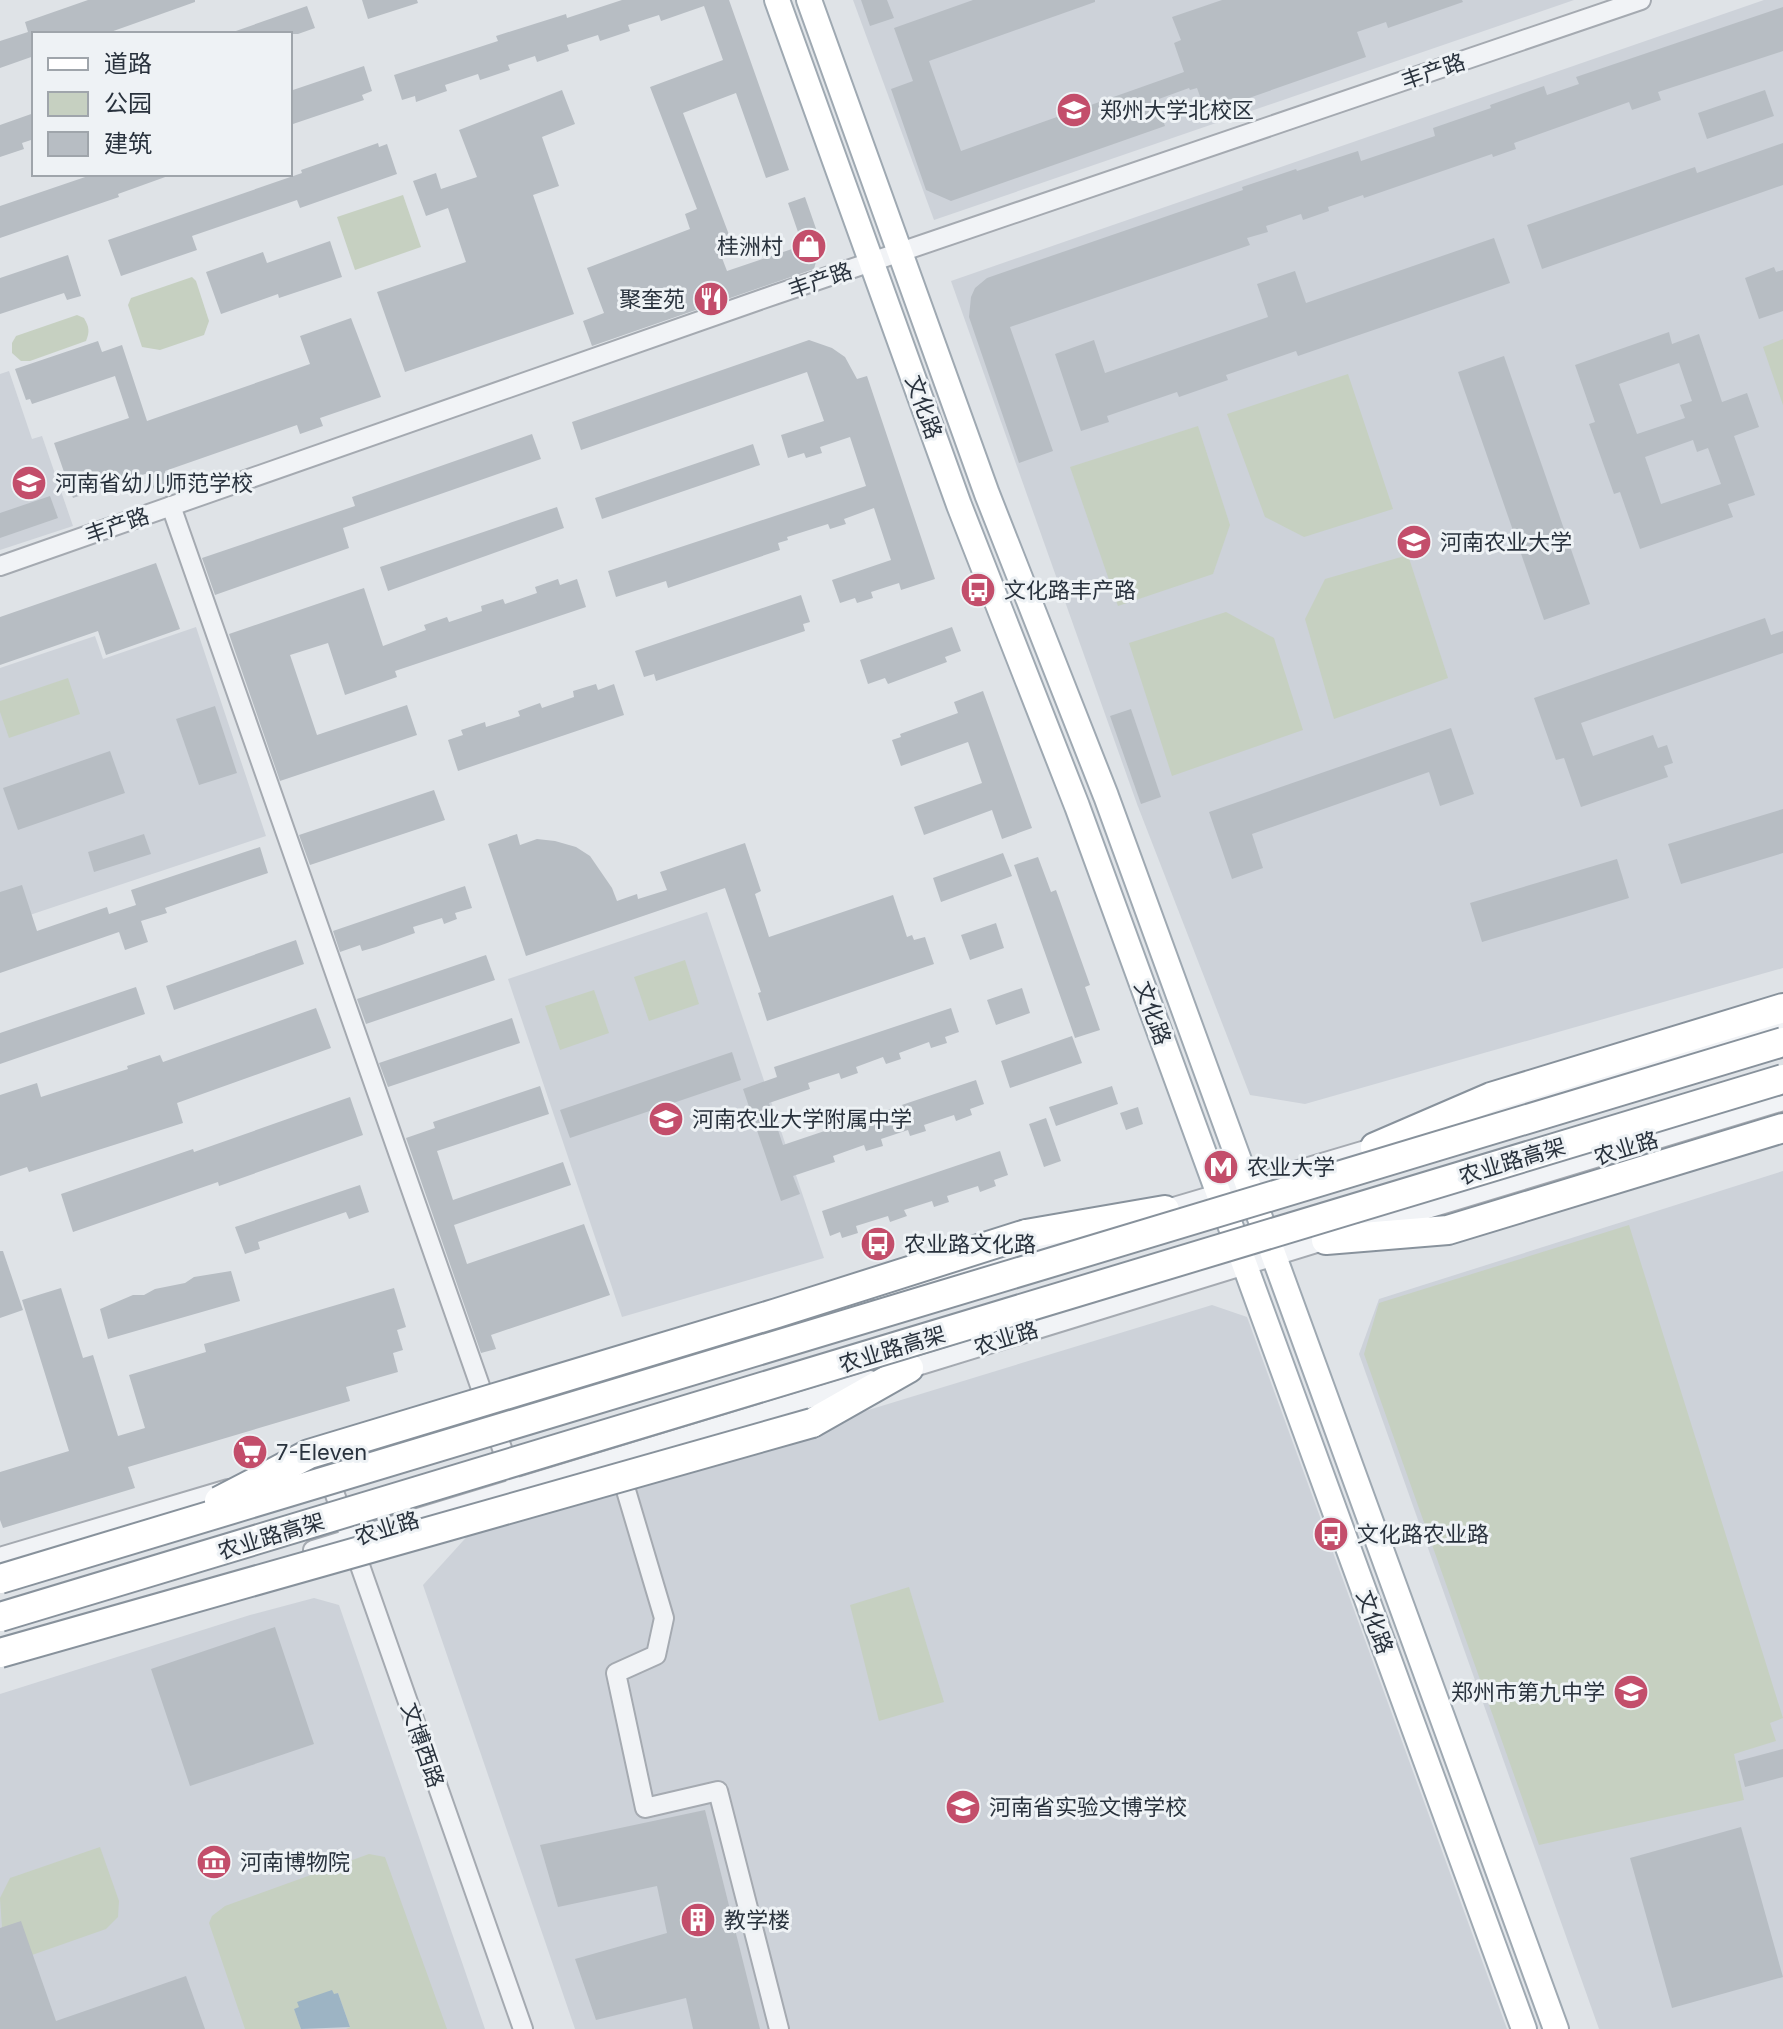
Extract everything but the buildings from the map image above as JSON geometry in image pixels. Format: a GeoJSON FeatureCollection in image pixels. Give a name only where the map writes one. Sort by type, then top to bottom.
{"type":"FeatureCollection","features":[{"type":"Feature","properties":{"kind":"highway"},"geometry":{"type":"LineString","coordinates":[[1375,1147],[1491,1097],[1783,1008]]}},
{"type":"Feature","properties":{"kind":"highway","name":"农业路高架"},"geometry":{"type":"LineString","coordinates":[[0,1579],[1783,1042]]}},
{"type":"Feature","properties":{"kind":"highway","name":"农业路高架"},"geometry":{"type":"LineString","coordinates":[[0,1617],[1783,1079]]}},
{"type":"Feature","properties":{"kind":"highway"},"geometry":{"type":"LineString","coordinates":[[1326,1240],[1448,1230],[1783,1128]]}},
{"type":"Feature","properties":{"kind":"highway"},"geometry":{"type":"LineString","coordinates":[[163,1531],[309,1454],[777,1313],[1026,1234],[1165,1210]]}},
{"type":"Feature","properties":{"kind":"highway"},"geometry":{"type":"LineString","coordinates":[[0,1653],[812,1423],[909,1368]]}},
{"type":"Feature","properties":{"kind":"main road","name":"文化路"},"geometry":{"type":"LineString","coordinates":[[777,0],[959,505],[1077,806],[1524,2029]]}},
{"type":"Feature","properties":{"kind":"main road","name":"文化路"},"geometry":{"type":"LineString","coordinates":[[809,0],[987,494],[1106,796],[1556,2029]]}},
{"type":"Feature","properties":{"kind":"street","name":"丰产路"},"geometry":{"type":"LineString","coordinates":[[0,566],[900,252],[1641,0]]}},
{"type":"Feature","properties":{"kind":"street"},"geometry":{"type":"LineString","coordinates":[[171,506],[516,1488]]}},
{"type":"Feature","properties":{"kind":"street"},"geometry":{"type":"LineString","coordinates":[[0,1557],[1783,1025]]}},
{"type":"Feature","properties":{"kind":"street","name":"农业路"},"geometry":{"type":"LineString","coordinates":[[0,1645],[1783,1101]]}},
{"type":"Feature","properties":{"kind":"street","name":"文博西路"},"geometry":{"type":"LineString","coordinates":[[323,1461],[523,2029]]}},
{"type":"Feature","properties":{"kind":"street"},"geometry":{"type":"LineString","coordinates":[[622,1477],[664,1618],[656,1655],[616,1673],[645,1808],[718,1791],[779,2029]]}},
{"type":"Feature","properties":{"kind":"shaded area","name":"郑州大学北校区"},"geometry":{"type":"Polygon","coordinates":[[[853,0],[1574,0],[934,220],[853,0]]]}},
{"type":"Feature","properties":{"kind":"shaded area","name":"河南农业大学"},"geometry":{"type":"Polygon","coordinates":[[[1764,0],[1783,0],[1783,968],[1305,1104],[1250,1095],[1137,804],[951,281],[1764,0]]]}},
{"type":"Feature","properties":{"kind":"shaded area","name":"河南省幼儿师范学校"},"geometry":{"type":"Polygon","coordinates":[[[9,371],[32,439],[42,436],[73,526],[0,550],[0,374],[9,371]]]}},
{"type":"Feature","properties":{"kind":"shaded area"},"geometry":{"type":"Polygon","coordinates":[[[196,627],[266,836],[0,925],[0,668],[95,636],[103,659],[196,627]]]}},
{"type":"Feature","properties":{"kind":"shaded area","name":"河南农业大学附属中学"},"geometry":{"type":"Polygon","coordinates":[[[707,912],[824,1258],[622,1317],[508,979],[707,912]]]}},
{"type":"Feature","properties":{"kind":"shaded area","name":"郑州市第九中学"},"geometry":{"type":"Polygon","coordinates":[[[1783,1171],[1783,2029],[1599,2029],[1359,1354],[1379,1299],[1783,1171]]]}},
{"type":"Feature","properties":{"kind":"shaded area","name":"河南省实验文博学校"},"geometry":{"type":"Polygon","coordinates":[[[1212,1305],[1247,1317],[1507,2029],[575,2029],[423,1585],[472,1531],[1212,1305]]]}},
{"type":"Feature","properties":{"kind":"shaded area","name":"河南博物院"},"geometry":{"type":"Polygon","coordinates":[[[314,1598],[339,1605],[485,2029],[0,2029],[0,1694],[250,1615],[314,1598]]]}},
{"type":"Feature","properties":{"kind":"green space"},"geometry":{"type":"Polygon","coordinates":[[[403,195],[421,247],[355,270],[337,217],[403,195]]]}},
{"type":"Feature","properties":{"kind":"green space"},"geometry":{"type":"Polygon","coordinates":[[[192,277],[209,321],[204,335],[160,350],[142,347],[128,305],[131,298],[192,277]]]}},
{"type":"Feature","properties":{"kind":"green space"},"geometry":{"type":"Polygon","coordinates":[[[77,315],[84,318],[87,324],[86,341],[30,361],[21,361],[12,353],[16,336],[77,315]]]}},
{"type":"Feature","properties":{"kind":"green space"},"geometry":{"type":"Polygon","coordinates":[[[1783,339],[1783,405],[1763,347],[1783,339]]]}},
{"type":"Feature","properties":{"kind":"green space"},"geometry":{"type":"Polygon","coordinates":[[[1348,374],[1393,509],[1304,537],[1265,517],[1227,414],[1348,374]]]}},
{"type":"Feature","properties":{"kind":"green space"},"geometry":{"type":"Polygon","coordinates":[[[1198,426],[1230,525],[1213,574],[1118,606],[1070,467],[1198,426]]]}},
{"type":"Feature","properties":{"kind":"green space"},"geometry":{"type":"Polygon","coordinates":[[[1408,555],[1448,678],[1334,719],[1305,619],[1325,579],[1408,555]]]}},
{"type":"Feature","properties":{"kind":"green space"},"geometry":{"type":"Polygon","coordinates":[[[1226,612],[1274,638],[1303,730],[1172,776],[1129,643],[1226,612]]]}},
{"type":"Feature","properties":{"kind":"green space"},"geometry":{"type":"Polygon","coordinates":[[[68,678],[80,714],[9,738],[0,712],[0,701],[68,678]]]}},
{"type":"Feature","properties":{"kind":"green space"},"geometry":{"type":"Polygon","coordinates":[[[685,960],[699,1004],[649,1021],[634,977],[685,960]]]}},
{"type":"Feature","properties":{"kind":"green space"},"geometry":{"type":"Polygon","coordinates":[[[594,990],[609,1033],[560,1050],[545,1006],[594,990]]]}},
{"type":"Feature","properties":{"kind":"green space","name":"郑州市第九中学"},"geometry":{"type":"Polygon","coordinates":[[[1629,1225],[1783,1718],[1770,1723],[1776,1741],[1734,1754],[1744,1800],[1539,1845],[1364,1354],[1379,1303],[1629,1225]]]}},
{"type":"Feature","properties":{"kind":"green space"},"geometry":{"type":"Polygon","coordinates":[[[909,1587],[944,1702],[879,1721],[850,1605],[909,1587]]]}},
{"type":"Feature","properties":{"kind":"green space"},"geometry":{"type":"Polygon","coordinates":[[[100,1847],[119,1901],[118,1917],[106,1929],[32,1955],[2,1928],[0,1898],[10,1878],[100,1847]]]}},
{"type":"Feature","properties":{"kind":"green space"},"geometry":{"type":"Polygon","coordinates":[[[369,1854],[385,1857],[447,2029],[346,2029],[350,2027],[338,1993],[294,2009],[301,2029],[245,2029],[209,1923],[212,1916],[225,1906],[369,1854]]]}},
{"type":"Feature","properties":{"kind":"water"},"geometry":{"type":"Polygon","coordinates":[[[332,1990],[334,1994],[338,1993],[350,2027],[301,2029],[294,2009],[299,2007],[297,2002],[332,1990]]]}},
{"type":"Feature","properties":{"kind":"place","name":"郑州大学北校区"},"geometry":{"type":"Point","coordinates":[1074,110]}},
{"type":"Feature","properties":{"kind":"place","name":"桂洲村"},"geometry":{"type":"Point","coordinates":[809,246]}},
{"type":"Feature","properties":{"kind":"place","name":"聚奎苑"},"geometry":{"type":"Point","coordinates":[711,299]}},
{"type":"Feature","properties":{"kind":"place","name":"河南省幼儿师范学校"},"geometry":{"type":"Point","coordinates":[29,483]}},
{"type":"Feature","properties":{"kind":"place","name":"河南农业大学"},"geometry":{"type":"Point","coordinates":[1414,542]}},
{"type":"Feature","properties":{"kind":"place","name":"文化路丰产路"},"geometry":{"type":"Point","coordinates":[978,590]}},
{"type":"Feature","properties":{"kind":"place","name":"河南农业大学附属中学"},"geometry":{"type":"Point","coordinates":[666,1119]}},
{"type":"Feature","properties":{"kind":"place","name":"农业大学"},"geometry":{"type":"Point","coordinates":[1221,1167]}},
{"type":"Feature","properties":{"kind":"place","name":"农业路文化路"},"geometry":{"type":"Point","coordinates":[878,1244]}},
{"type":"Feature","properties":{"kind":"place","name":"7-Eleven"},"geometry":{"type":"Point","coordinates":[250,1452]}},
{"type":"Feature","properties":{"kind":"place","name":"文化路农业路"},"geometry":{"type":"Point","coordinates":[1331,1534]}},
{"type":"Feature","properties":{"kind":"place","name":"郑州市第九中学"},"geometry":{"type":"Point","coordinates":[1631,1692]}},
{"type":"Feature","properties":{"kind":"place","name":"河南省实验文博学校"},"geometry":{"type":"Point","coordinates":[963,1807]}},
{"type":"Feature","properties":{"kind":"place","name":"河南博物院"},"geometry":{"type":"Point","coordinates":[214,1862]}},
{"type":"Feature","properties":{"kind":"place","name":"教学楼"},"geometry":{"type":"Point","coordinates":[698,1920]}}]}
